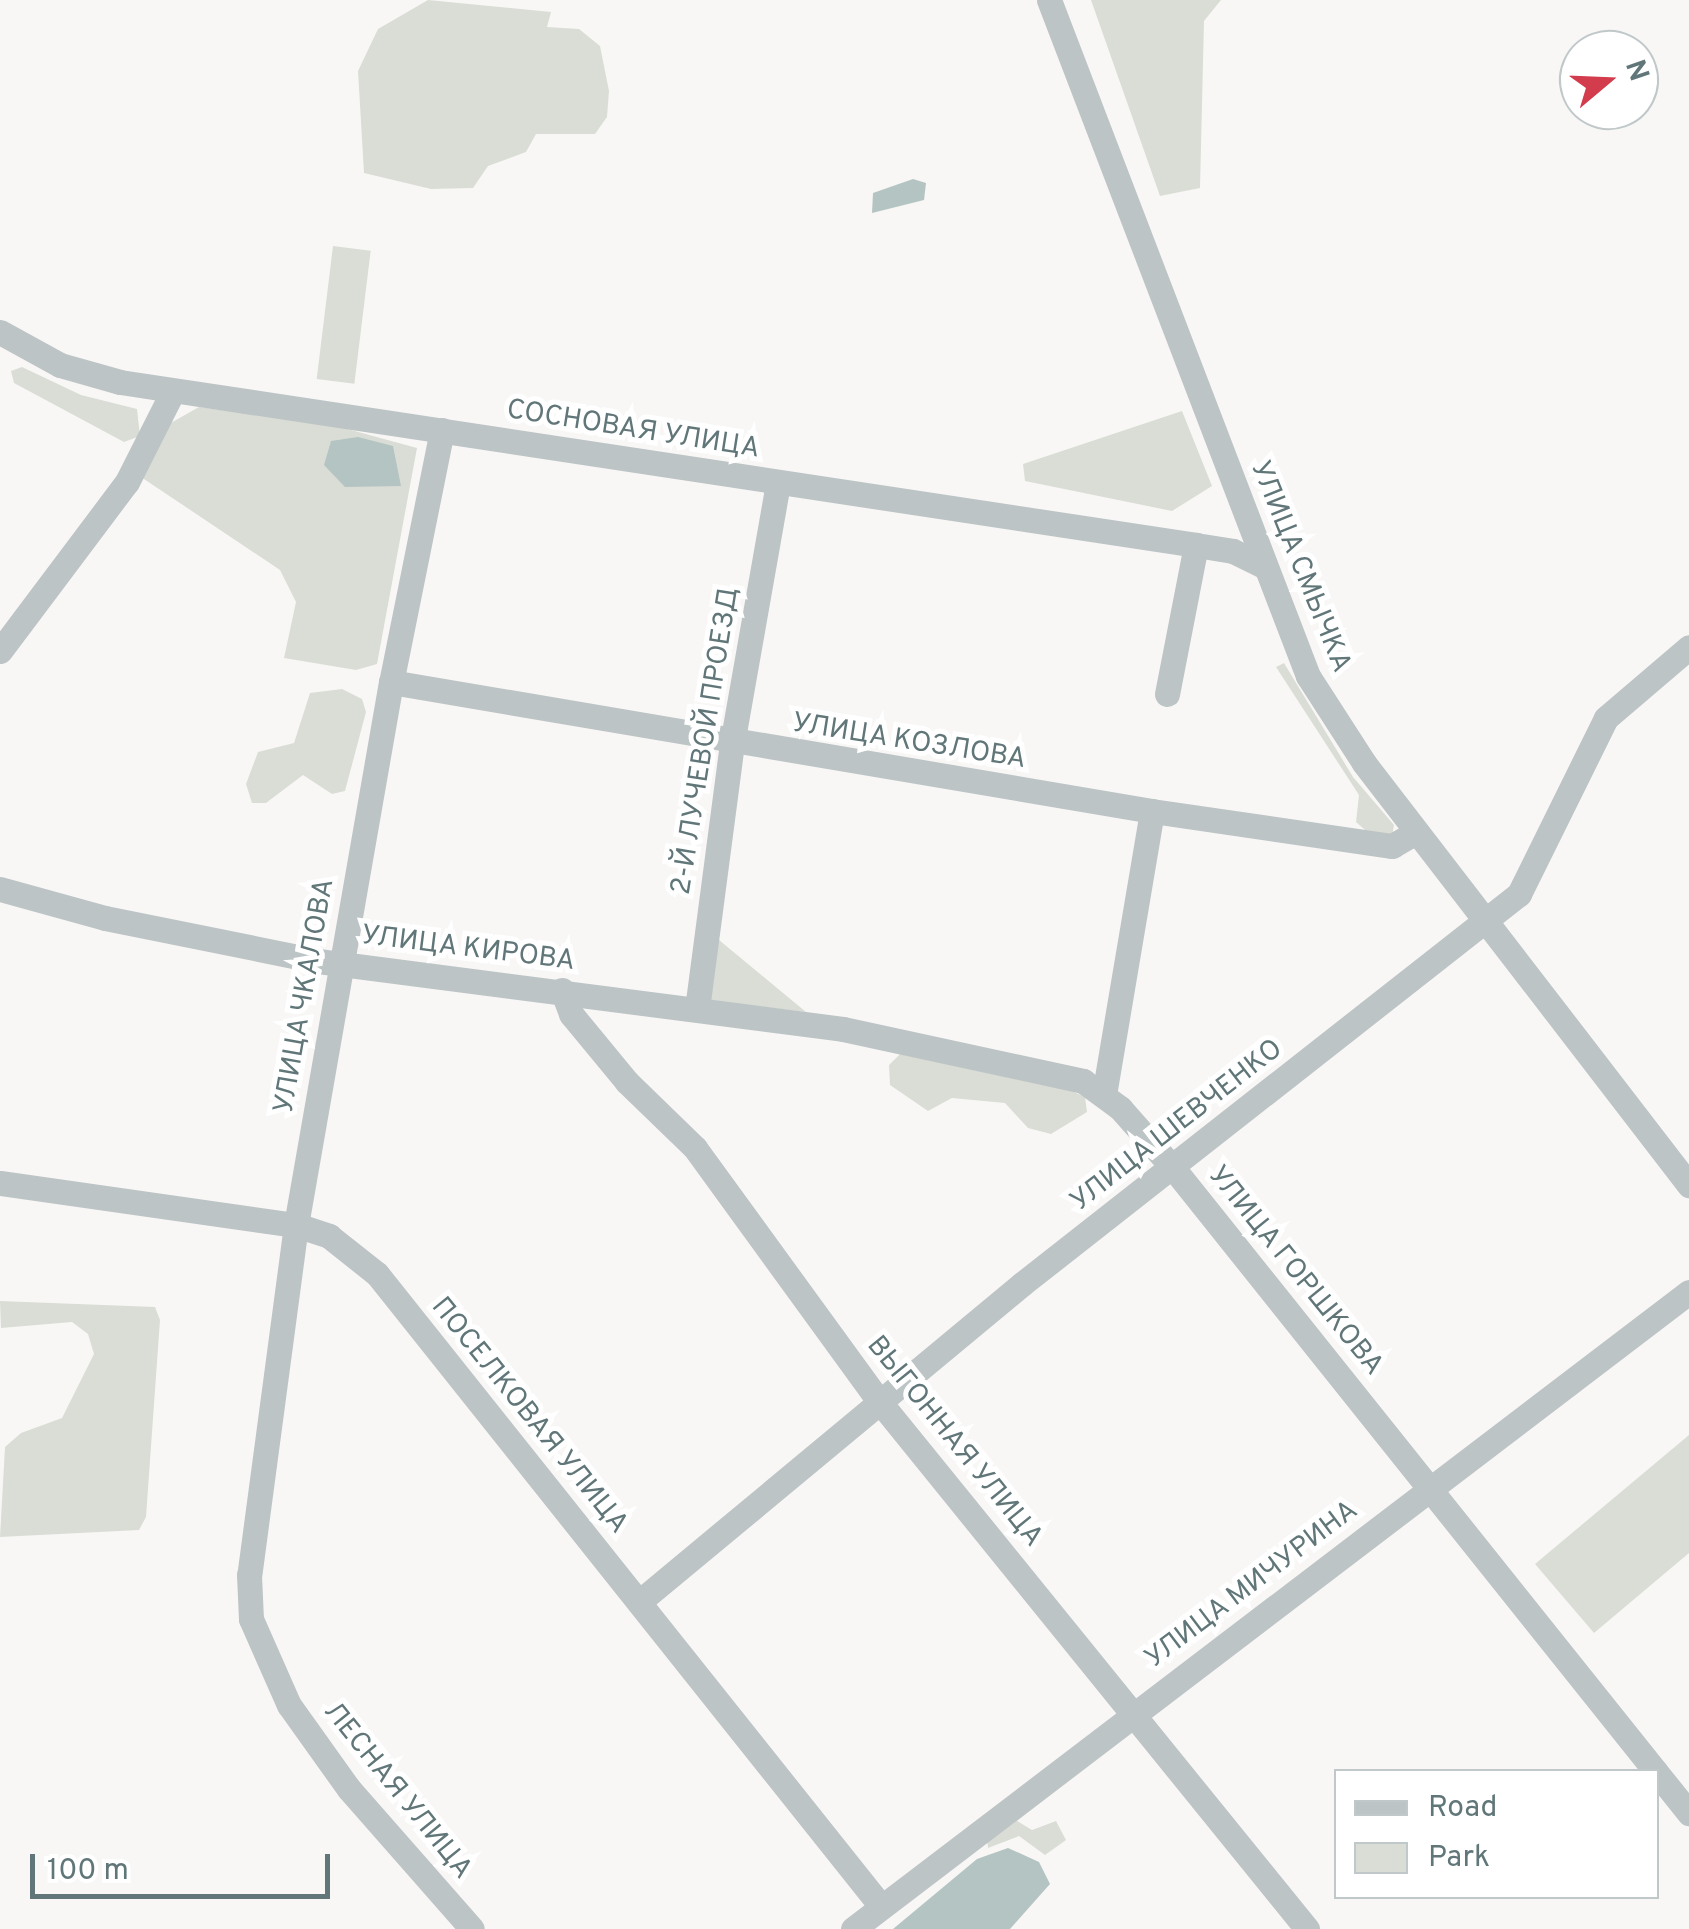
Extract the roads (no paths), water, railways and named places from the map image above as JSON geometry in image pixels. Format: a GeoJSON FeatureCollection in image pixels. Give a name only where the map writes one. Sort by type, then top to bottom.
{"type":"FeatureCollection","features":[{"type":"Feature","properties":{"kind":"street","name":"УЛИЦА СМЫЧКА"},"geometry":{"type":"LineString","coordinates":[[1049,0],[1264,566],[1324,704],[1416,832],[1689,1186]]}},
{"type":"Feature","properties":{"kind":"street","name":"СОСНОВАЯ УЛИЦА"},"geometry":{"type":"LineString","coordinates":[[0,332],[77,370],[173,391],[1196,545],[1233,551],[1264,566]]}},
{"type":"Feature","properties":{"kind":"street"},"geometry":{"type":"LineString","coordinates":[[0,651],[126,482],[173,391]]}},
{"type":"Feature","properties":{"kind":"street","name":"УЛИЦА ЧКАЛОВА"},"geometry":{"type":"LineString","coordinates":[[249,1575],[296,1225],[391,682],[442,430]]}},
{"type":"Feature","properties":{"kind":"street","name":"2-Й ЛУЧЕВОЙ ПРОЕЗД"},"geometry":{"type":"LineString","coordinates":[[697,1008],[732,744],[778,482]]}},
{"type":"Feature","properties":{"kind":"street"},"geometry":{"type":"LineString","coordinates":[[1168,694],[1196,545]]}},
{"type":"Feature","properties":{"kind":"street","name":"УЛИЦА ШЕВЧЕНКО"},"geometry":{"type":"LineString","coordinates":[[638,1602],[880,1401],[1519,894],[1606,718],[1689,648]]}},
{"type":"Feature","properties":{"kind":"street","name":"УЛИЦА КОЗЛОВА"},"geometry":{"type":"LineString","coordinates":[[391,682],[732,744],[1152,811],[1392,846],[1416,832]]}},
{"type":"Feature","properties":{"kind":"street"},"geometry":{"type":"LineString","coordinates":[[1104,1095],[1152,811]]}},
{"type":"Feature","properties":{"kind":"street","name":"УЛИЦА КИРОВА"},"geometry":{"type":"LineString","coordinates":[[0,889],[105,918],[341,964],[697,1008]]}},
{"type":"Feature","properties":{"kind":"street","name":"ВЫГОННАЯ УЛИЦА"},"geometry":{"type":"LineString","coordinates":[[562,990],[571,1014],[617,1070],[696,1148],[880,1401],[1134,1710],[1307,1929]]}},
{"type":"Feature","properties":{"kind":"street","name":"УЛИЦА ГОРШКОВА"},"geometry":{"type":"LineString","coordinates":[[697,1008],[1024,1064],[1084,1080],[1104,1095],[1174,1169],[1654,1769]]}},
{"type":"Feature","properties":{"kind":"street","name":"ПОСЕЛКОВАЯ УЛИЦА"},"geometry":{"type":"LineString","coordinates":[[0,1183],[296,1225],[329,1236],[376,1274],[880,1905]]}},
{"type":"Feature","properties":{"kind":"street","name":"УЛИЦА МИЧУРИНА"},"geometry":{"type":"LineString","coordinates":[[853,1929],[1134,1710],[1689,1292]]}},
{"type":"Feature","properties":{"kind":"street","name":"ЛЕСНАЯ УЛИЦА"},"geometry":{"type":"LineString","coordinates":[[249,1575],[251,1619],[289,1705],[349,1789],[472,1929]]}},
{"type":"Feature","properties":{"kind":"street","name":"УЛИЦА ГОРШКОВА"},"geometry":{"type":"LineString","coordinates":[[1659,1776],[1689,1813]]}}]}
